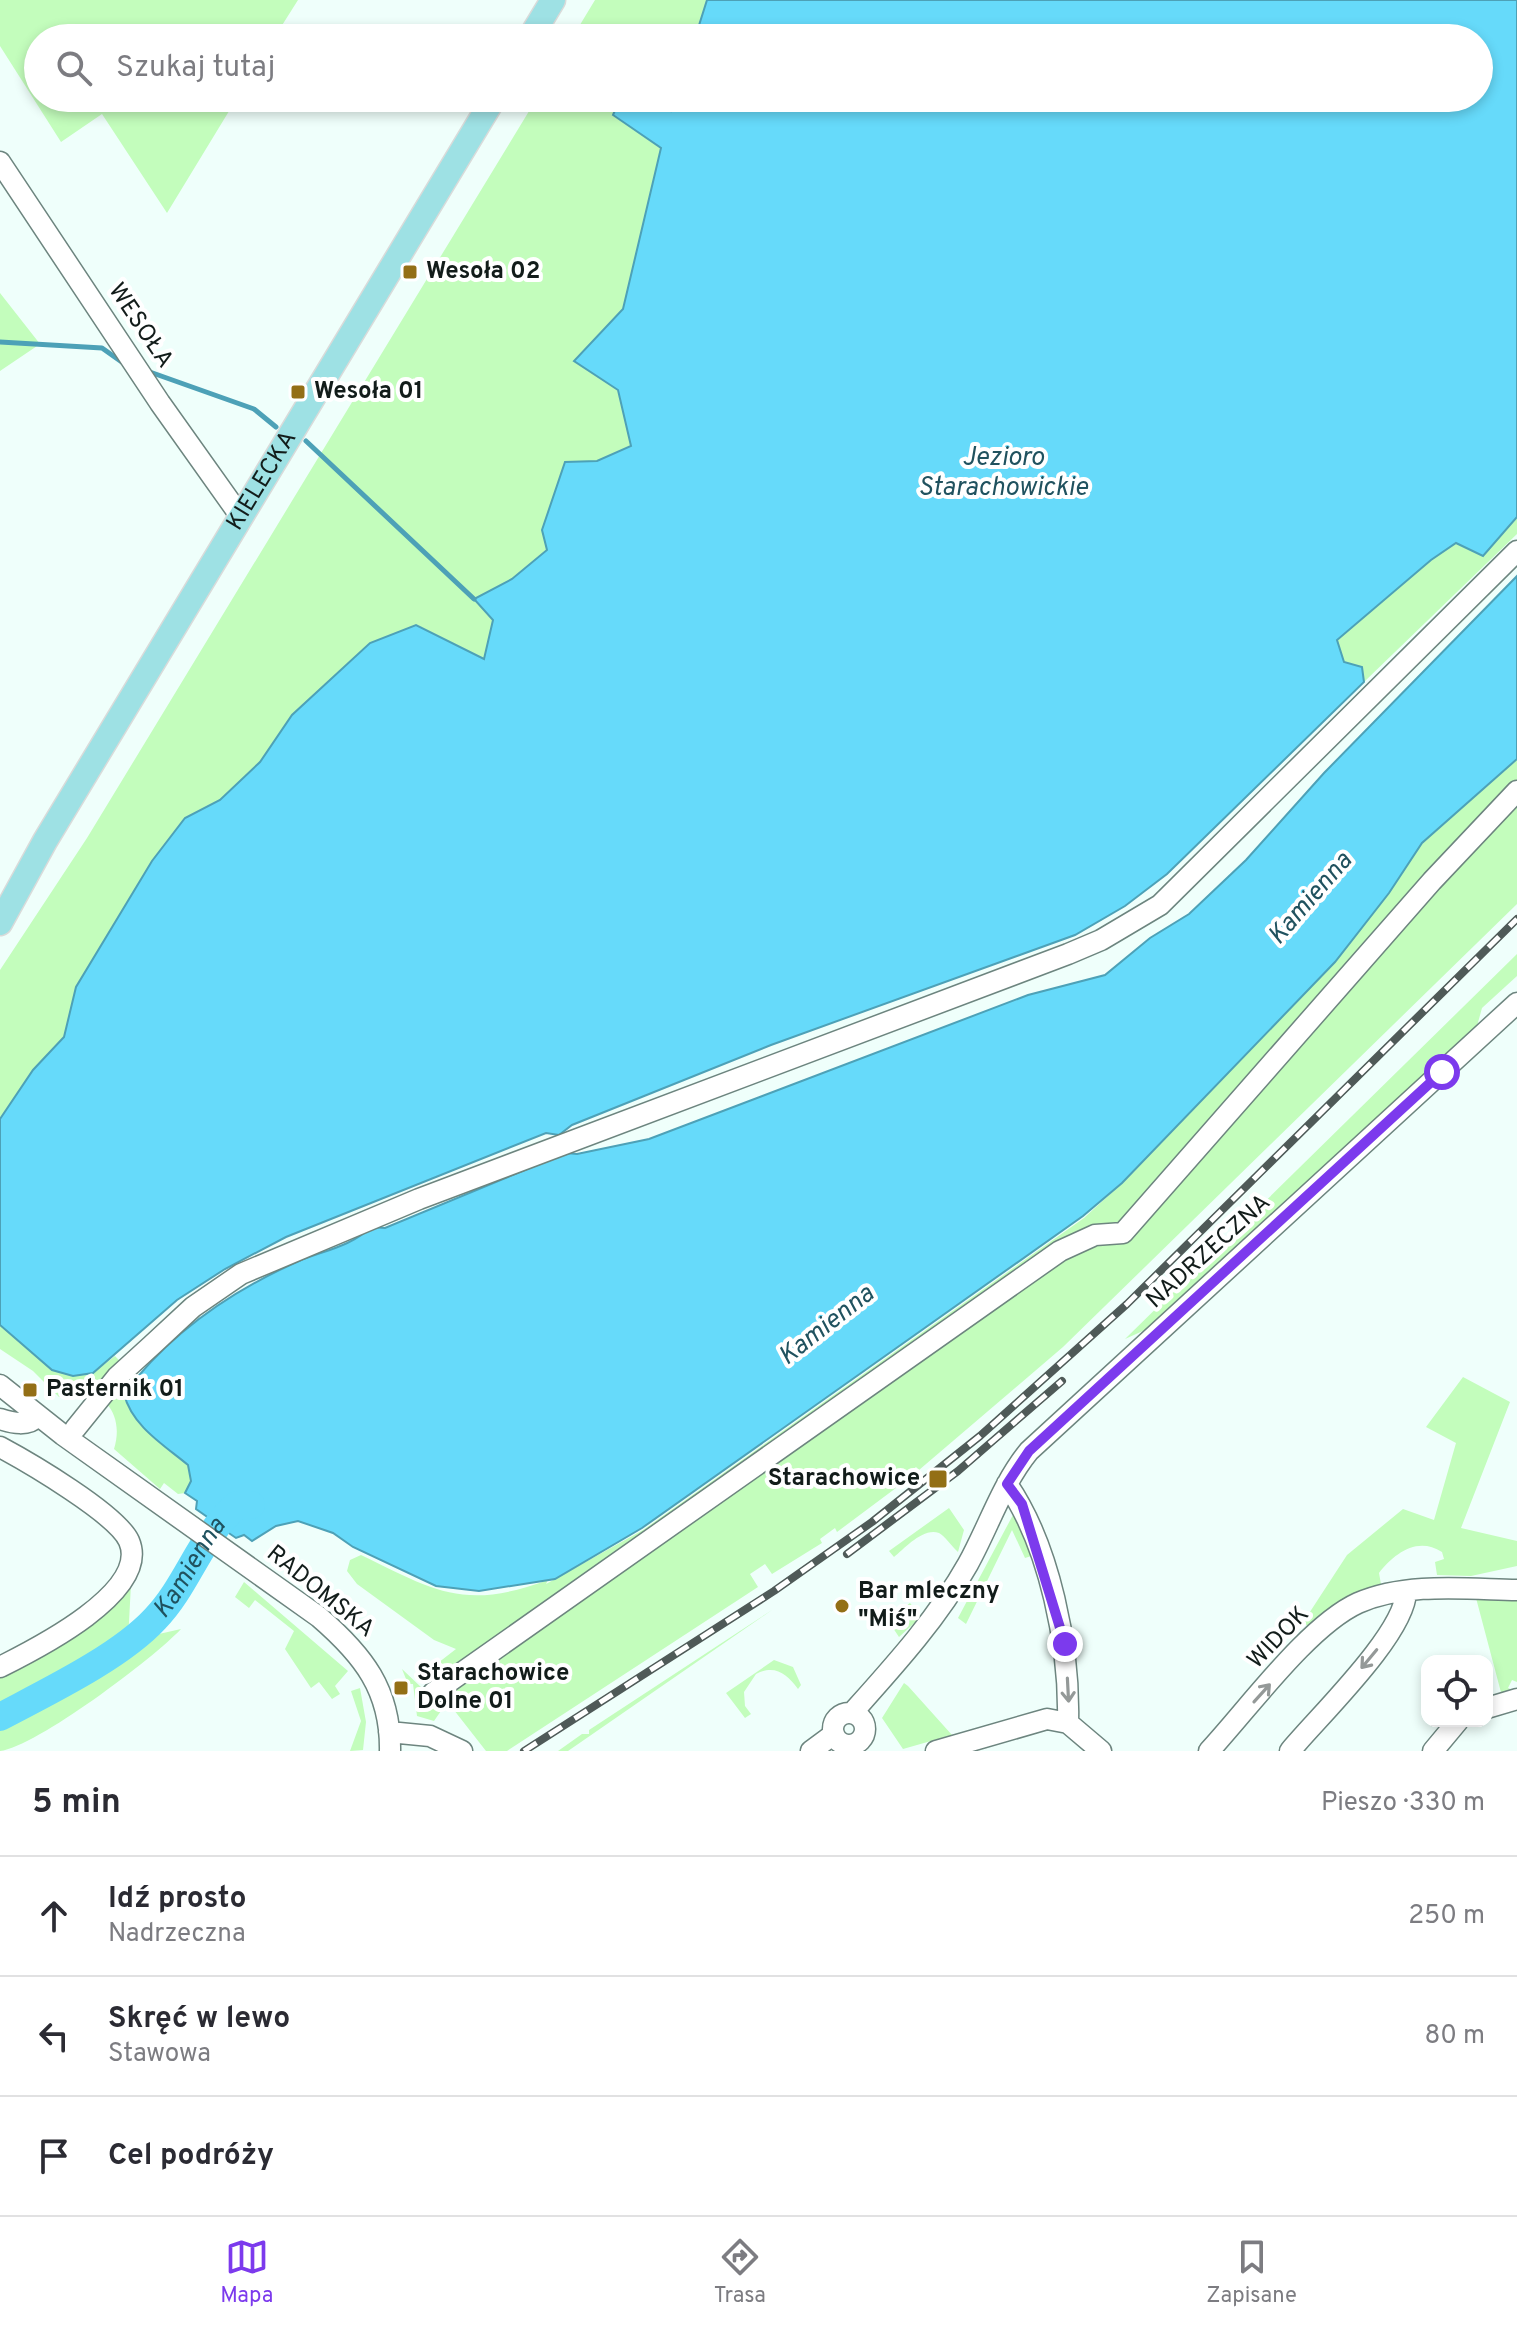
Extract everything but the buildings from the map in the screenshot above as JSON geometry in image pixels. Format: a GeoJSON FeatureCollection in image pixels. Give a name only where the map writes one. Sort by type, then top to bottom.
{"type":"FeatureCollection","features":[{"type":"Feature","properties":{"kind":"main road"},"geometry":{"type":"LineString","coordinates":[[538,24],[553,0]]}},
{"type":"Feature","properties":{"kind":"main road","name":"KIELECKA"},"geometry":{"type":"LineString","coordinates":[[0,916],[486,112]]}},
{"type":"Feature","properties":{"kind":"main road","name":"KIELECKA"},"geometry":{"type":"LineString","coordinates":[[0,923],[33,864]]}},
{"type":"Feature","properties":{"kind":"street","name":"WESOŁA"},"geometry":{"type":"LineString","coordinates":[[0,162],[160,403],[241,517]]}},
{"type":"Feature","properties":{"kind":"street"},"geometry":{"type":"LineString","coordinates":[[75,1429],[117,1377],[193,1307],[241,1274],[419,1199],[1068,954],[1160,905],[1517,551]]}},
{"type":"Feature","properties":{"kind":"street"},"geometry":{"type":"LineString","coordinates":[[433,1693],[1060,1251],[1095,1235],[1123,1233],[1432,881],[1517,791]]}},
{"type":"Feature","properties":{"kind":"street","name":"NADRZECZNA"},"geometry":{"type":"LineString","coordinates":[[849,1745],[836,1720],[857,1717],[947,1613],[1007,1484],[1029,1451],[1517,1003]]}},
{"type":"Feature","properties":{"kind":"street"},"geometry":{"type":"LineString","coordinates":[[0,1419],[19,1423],[30,1422],[38,1416],[4,1389]]}},
{"type":"Feature","properties":{"kind":"street","name":"RADOMSKA"},"geometry":{"type":"LineString","coordinates":[[38,1416],[319,1617],[354,1649],[379,1686],[389,1742]]}},
{"type":"Feature","properties":{"kind":"street"},"geometry":{"type":"LineString","coordinates":[[0,1447],[102,1513],[124,1534],[131,1550],[127,1571],[82,1621],[49,1643],[0,1667]]}},
{"type":"Feature","properties":{"kind":"street"},"geometry":{"type":"LineString","coordinates":[[1007,1484],[1022,1504],[1065,1644],[1068,1723]]}},
{"type":"Feature","properties":{"kind":"street","name":"WIDOK"},"geometry":{"type":"LineString","coordinates":[[1209,1751],[1332,1619],[1359,1603],[1406,1592],[1445,1588],[1517,1590]]}},
{"type":"Feature","properties":{"kind":"street"},"geometry":{"type":"LineString","coordinates":[[1290,1751],[1378,1649],[1400,1614],[1406,1592]]}},
{"type":"Feature","properties":{"kind":"street"},"geometry":{"type":"LineString","coordinates":[[1493,1706],[1517,1699]]}},
{"type":"Feature","properties":{"kind":"street"},"geometry":{"type":"LineString","coordinates":[[811,1751],[849,1745],[865,1730],[857,1717]]}},
{"type":"Feature","properties":{"kind":"street"},"geometry":{"type":"LineString","coordinates":[[936,1751],[1047,1719],[1068,1723],[1101,1751]]}},
{"type":"Feature","properties":{"kind":"street"},"geometry":{"type":"LineString","coordinates":[[1433,1751],[1453,1727]]}},
{"type":"Feature","properties":{"kind":"street"},"geometry":{"type":"LineString","coordinates":[[378,1751],[389,1742],[430,1736],[462,1751]]}},
{"type":"Feature","properties":{"kind":"green space"},"geometry":{"type":"Polygon","coordinates":[[[0,0],[298,0],[283,24],[24,24],[24,84],[0,46],[0,0]]]}},
{"type":"Feature","properties":{"kind":"green space"},"geometry":{"type":"Polygon","coordinates":[[[595,0],[707,0],[699,24],[580,24],[595,0]]]}},
{"type":"Feature","properties":{"kind":"green space"},"geometry":{"type":"Polygon","coordinates":[[[42,112],[228,112],[167,213],[102,114],[61,142],[42,112]]]}},
{"type":"Feature","properties":{"kind":"green space"},"geometry":{"type":"Polygon","coordinates":[[[528,112],[615,112],[614,116],[661,147],[623,309],[575,360],[618,390],[631,446],[597,461],[548,550],[512,579],[474,599],[493,620],[484,659],[416,625],[292,715],[260,762],[220,800],[185,819],[152,861],[76,987],[64,1037],[33,1070],[0,1119],[0,970],[87,838],[528,112]]]}},
{"type":"Feature","properties":{"kind":"green space"},"geometry":{"type":"Polygon","coordinates":[[[0,293],[40,344],[0,371],[0,293]]]}},
{"type":"Feature","properties":{"kind":"green space"},"geometry":{"type":"Polygon","coordinates":[[[1517,517],[1517,534],[1364,682],[1362,668],[1344,662],[1337,640],[1431,560],[1456,543],[1483,556],[1517,517]]]}},
{"type":"Feature","properties":{"kind":"green space"},"geometry":{"type":"Polygon","coordinates":[[[1517,759],[1517,904],[1063,1347],[919,1470],[916,1467],[902,1478],[904,1482],[837,1532],[835,1528],[820,1539],[822,1543],[772,1574],[765,1564],[750,1574],[758,1587],[507,1751],[486,1751],[425,1673],[456,1649],[434,1640],[357,1584],[347,1571],[350,1560],[361,1555],[451,1593],[494,1594],[548,1580],[546,1584],[643,1530],[1084,1218],[1122,1183],[1335,962],[1389,893],[1422,843],[1517,759]]]}},
{"type":"Feature","properties":{"kind":"green space"},"geometry":{"type":"Polygon","coordinates":[[[1517,954],[1517,976],[1482,1008],[1477,1026],[1145,1330],[1125,1339],[1517,954]]]}},
{"type":"Feature","properties":{"kind":"green space"},"geometry":{"type":"Polygon","coordinates":[[[0,1325],[52,1370],[93,1373],[115,1356],[136,1378],[124,1394],[134,1416],[150,1434],[188,1465],[191,1481],[185,1493],[178,1494],[164,1483],[160,1489],[114,1449],[116,1423],[106,1403],[86,1393],[59,1397],[33,1371],[0,1349],[0,1325]]]}},
{"type":"Feature","properties":{"kind":"green space"},"geometry":{"type":"Polygon","coordinates":[[[1463,1377],[1510,1402],[1461,1528],[1517,1541],[1517,1566],[1471,1576],[1437,1575],[1435,1562],[1444,1559],[1442,1552],[1424,1546],[1407,1549],[1379,1573],[1382,1590],[1310,1631],[1304,1621],[1347,1555],[1403,1509],[1434,1520],[1456,1443],[1426,1427],[1463,1377]]]}},
{"type":"Feature","properties":{"kind":"green space"},"geometry":{"type":"Polygon","coordinates":[[[949,1508],[964,1530],[958,1552],[941,1534],[933,1532],[914,1540],[894,1557],[889,1551],[949,1508]]]}},
{"type":"Feature","properties":{"kind":"green space"},"geometry":{"type":"Polygon","coordinates":[[[1014,1513],[1035,1555],[1025,1558],[1012,1530],[966,1624],[958,1618],[1014,1513]]]}},
{"type":"Feature","properties":{"kind":"green space"},"geometry":{"type":"Polygon","coordinates":[[[244,1582],[348,1671],[335,1686],[340,1694],[332,1699],[319,1682],[311,1688],[285,1649],[294,1631],[255,1600],[249,1608],[235,1597],[244,1582]]]}},
{"type":"Feature","properties":{"kind":"green space"},"geometry":{"type":"Polygon","coordinates":[[[131,1584],[128,1641],[181,1629],[121,1679],[66,1718],[17,1746],[0,1751],[0,1678],[29,1663],[131,1584]]]}},
{"type":"Feature","properties":{"kind":"green space"},"geometry":{"type":"Polygon","coordinates":[[[1476,1598],[1517,1599],[1517,1682],[1512,1680],[1508,1688],[1517,1692],[1503,1700],[1476,1598]]]}},
{"type":"Feature","properties":{"kind":"green space"},"geometry":{"type":"Polygon","coordinates":[[[910,1603],[921,1617],[899,1637],[887,1619],[910,1603]]]}},
{"type":"Feature","properties":{"kind":"green space"},"geometry":{"type":"Polygon","coordinates":[[[772,1610],[568,1751],[558,1751],[582,1734],[589,1734],[589,1730],[772,1610]]]}},
{"type":"Feature","properties":{"kind":"green space"},"geometry":{"type":"Polygon","coordinates":[[[774,1660],[793,1667],[801,1685],[798,1689],[785,1675],[775,1670],[756,1674],[744,1692],[745,1706],[751,1714],[745,1718],[726,1693],[774,1660]]]}},
{"type":"Feature","properties":{"kind":"green space"},"geometry":{"type":"Polygon","coordinates":[[[402,1669],[443,1708],[434,1721],[417,1716],[413,1684],[408,1684],[402,1669]]]}},
{"type":"Feature","properties":{"kind":"green space"},"geometry":{"type":"Polygon","coordinates":[[[904,1683],[952,1735],[903,1749],[882,1718],[904,1683]]]}},
{"type":"Feature","properties":{"kind":"green space"},"geometry":{"type":"Polygon","coordinates":[[[360,1688],[366,1722],[363,1750],[350,1751],[361,1721],[351,1691],[360,1688]]]}},
{"type":"Feature","properties":{"kind":"water","name":"Jezioro Starachowickie"},"geometry":{"type":"Polygon","coordinates":[[[707,0],[1517,0],[1517,517],[1483,556],[1456,543],[1431,560],[1337,640],[1344,662],[1362,667],[1364,682],[1167,874],[1125,906],[1075,935],[771,1045],[572,1125],[559,1135],[546,1133],[286,1237],[225,1269],[177,1300],[93,1373],[73,1376],[52,1370],[0,1325],[0,1119],[33,1070],[64,1037],[76,987],[152,861],[185,818],[220,800],[260,762],[292,715],[370,643],[416,625],[484,659],[493,620],[474,599],[512,579],[547,550],[542,530],[565,462],[597,461],[631,446],[618,390],[574,361],[623,309],[661,148],[613,115],[614,112],[1493,112],[1493,24],[699,24],[707,0]]]}},
{"type":"Feature","properties":{"kind":"water"},"geometry":{"type":"Polygon","coordinates":[[[1517,576],[1517,759],[1422,843],[1389,893],[1335,962],[1122,1183],[1083,1216],[642,1528],[555,1579],[479,1591],[436,1586],[353,1547],[333,1533],[298,1521],[276,1526],[252,1541],[244,1535],[236,1538],[220,1527],[219,1520],[213,1521],[196,1509],[197,1501],[185,1493],[191,1481],[188,1465],[150,1434],[134,1416],[124,1394],[160,1353],[202,1317],[249,1286],[299,1261],[346,1243],[371,1227],[385,1228],[566,1153],[577,1154],[649,1139],[1028,995],[1105,975],[1150,938],[1189,914],[1246,860],[1324,773],[1517,576]]]}},
{"type":"Feature","properties":{"kind":"waterway"},"geometry":{"type":"LineString","coordinates":[[0,342],[102,348],[126,365]]}},
{"type":"Feature","properties":{"kind":"waterway"},"geometry":{"type":"LineString","coordinates":[[147,371],[254,409],[276,427]]}},
{"type":"Feature","properties":{"kind":"waterway"},"geometry":{"type":"LineString","coordinates":[[306,441],[474,599]]}},
{"type":"Feature","properties":{"kind":"waterway","name":"Kamienna"},"geometry":{"type":"LineString","coordinates":[[0,1717],[82,1673],[140,1633],[177,1591],[224,1517],[237,1505],[251,1505]]}},
{"type":"Feature","properties":{"kind":"railway"},"geometry":{"type":"LineString","coordinates":[[524,1751],[774,1591],[872,1522],[980,1436],[1127,1304],[1517,919]]}},
{"type":"Feature","properties":{"kind":"railway"},"geometry":{"type":"LineString","coordinates":[[847,1554],[958,1471],[1062,1381]]}},
{"type":"Feature","properties":{"kind":"place","name":"Wesoła 02"},"geometry":{"type":"Point","coordinates":[410,272]}},
{"type":"Feature","properties":{"kind":"place","name":"Wesoła 01"},"geometry":{"type":"Point","coordinates":[298,392]}},
{"type":"Feature","properties":{"kind":"place","name":"Pasternik 01"},"geometry":{"type":"Point","coordinates":[30,1390]}},
{"type":"Feature","properties":{"kind":"place","name":"Starachowice"},"geometry":{"type":"Point","coordinates":[938,1479]}},
{"type":"Feature","properties":{"kind":"place","name":"Bar mleczny \"Miś\""},"geometry":{"type":"Point","coordinates":[842,1606]}},
{"type":"Feature","properties":{"kind":"place","name":"Starachowice Dolne 01"},"geometry":{"type":"Point","coordinates":[401,1688]}},
{"type":"Feature","properties":{"kind":"route"},"geometry":{"type":"LineString","coordinates":[[1065,1644],[1022,1504],[1007,1484],[1016,1466],[1442,1072]]}}]}
